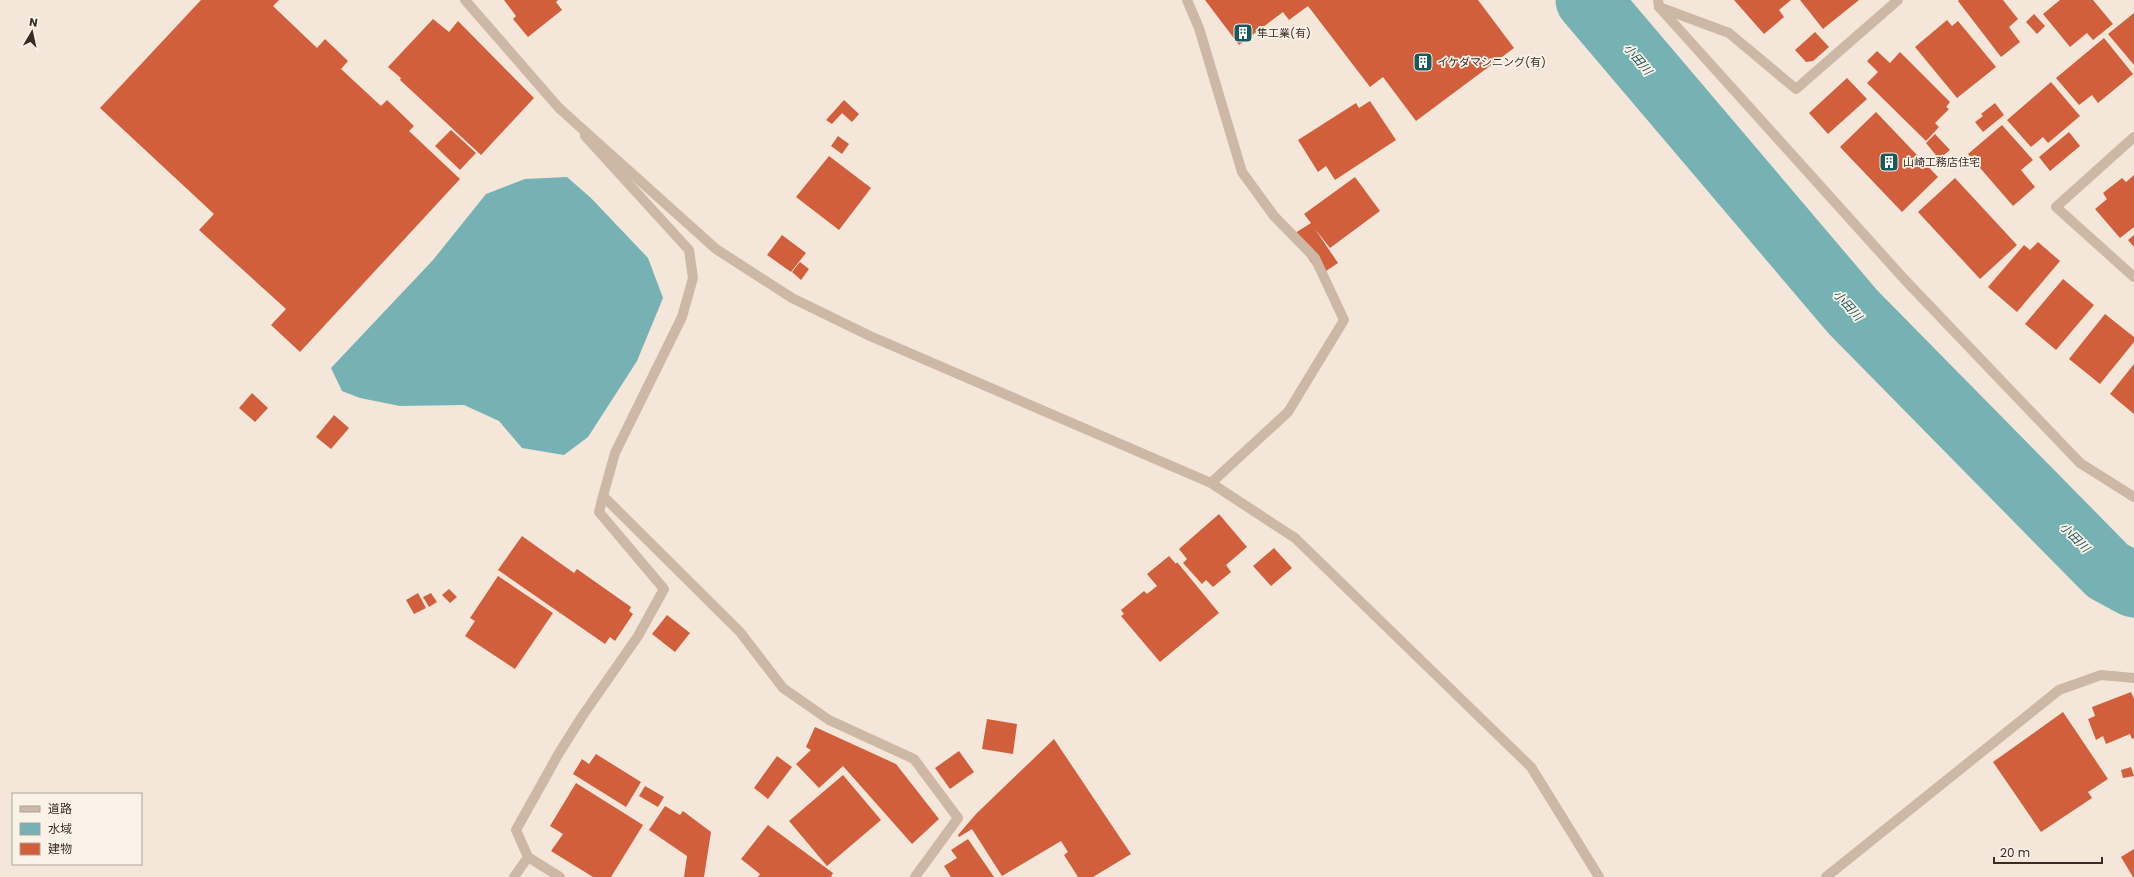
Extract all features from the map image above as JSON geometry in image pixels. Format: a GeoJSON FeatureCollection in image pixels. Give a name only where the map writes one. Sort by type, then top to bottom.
{"type":"FeatureCollection","features":[{"type":"Feature","properties":{"kind":"street"},"geometry":{"type":"LineString","coordinates":[[465,0],[559,108],[689,250],[693,278],[682,317],[615,453],[599,512],[664,589],[638,636],[583,715],[559,753],[516,830],[528,857],[560,877]]}},
{"type":"Feature","properties":{"kind":"street"},"geometry":{"type":"LineString","coordinates":[[1187,0],[1198,28],[1242,172],[1274,216],[1315,258],[1344,320],[1288,412],[1211,483]]}},
{"type":"Feature","properties":{"kind":"street"},"geometry":{"type":"LineString","coordinates":[[1656,2],[1729,33],[1796,88],[1898,0]]}},
{"type":"Feature","properties":{"kind":"street"},"geometry":{"type":"LineString","coordinates":[[1656,2],[1905,280],[2080,463],[2134,497]]}},
{"type":"Feature","properties":{"kind":"street"},"geometry":{"type":"LineString","coordinates":[[559,108],[716,249],[792,298],[898,348],[1211,483],[1295,538],[1531,767],[1598,877]]}},
{"type":"Feature","properties":{"kind":"street"},"geometry":{"type":"LineString","coordinates":[[2134,137],[2056,207],[2134,277]]}},
{"type":"Feature","properties":{"kind":"street"},"geometry":{"type":"LineString","coordinates":[[603,496],[740,632],[783,688],[830,720],[914,759],[958,818],[915,877]]}},
{"type":"Feature","properties":{"kind":"street"},"geometry":{"type":"LineString","coordinates":[[1826,877],[2059,690],[2101,675],[2134,678]]}},
{"type":"Feature","properties":{"kind":"street"},"geometry":{"type":"LineString","coordinates":[[514,877],[528,857]]}},
{"type":"Feature","properties":{"kind":"water"},"geometry":{"type":"Polygon","coordinates":[[[567,177],[591,198],[648,258],[663,298],[637,361],[588,437],[564,455],[522,448],[499,421],[464,405],[400,406],[360,398],[342,391],[331,368],[433,260],[486,194],[525,179],[567,177]]]}},
{"type":"Feature","properties":{"kind":"building"},"geometry":{"type":"Polygon","coordinates":[[[201,0],[279,0],[273,6],[317,48],[325,39],[348,61],[341,69],[381,106],[387,100],[414,126],[409,131],[460,179],[300,352],[271,325],[286,309],[199,230],[214,214],[100,108],[201,0]]]}},
{"type":"Feature","properties":{"kind":"building"},"geometry":{"type":"Polygon","coordinates":[[[504,0],[558,0],[556,2],[562,10],[528,37],[513,19],[516,16],[504,0]]]}},
{"type":"Feature","properties":{"kind":"building","name":"イケダマシニング(有)"},"geometry":{"type":"Polygon","coordinates":[[[1205,0],[1478,0],[1514,48],[1416,121],[1383,77],[1370,87],[1308,6],[1289,20],[1283,12],[1239,45],[1205,0]]]}},
{"type":"Feature","properties":{"kind":"building"},"geometry":{"type":"Polygon","coordinates":[[[1734,0],[1791,0],[1779,10],[1784,17],[1764,34],[1734,0]]]}},
{"type":"Feature","properties":{"kind":"building"},"geometry":{"type":"Polygon","coordinates":[[[1800,0],[1859,0],[1823,29],[1800,0]]]}},
{"type":"Feature","properties":{"kind":"building"},"geometry":{"type":"Polygon","coordinates":[[[2003,0],[2018,19],[2009,27],[2020,42],[2001,57],[1958,1],[2003,0]]]}},
{"type":"Feature","properties":{"kind":"building"},"geometry":{"type":"Polygon","coordinates":[[[2060,0],[2093,0],[2113,24],[2093,40],[2087,33],[2070,47],[2043,14],[2060,0]]]}},
{"type":"Feature","properties":{"kind":"building"},"geometry":{"type":"Polygon","coordinates":[[[2134,13],[2134,65],[2108,34],[2134,13]]]}},
{"type":"Feature","properties":{"kind":"building"},"geometry":{"type":"Polygon","coordinates":[[[2034,14],[2045,26],[2037,34],[2026,22],[2034,14]]]}},
{"type":"Feature","properties":{"kind":"building"},"geometry":{"type":"Polygon","coordinates":[[[433,19],[449,32],[458,21],[534,98],[481,155],[388,67],[433,19]]]}},
{"type":"Feature","properties":{"kind":"building"},"geometry":{"type":"Polygon","coordinates":[[[1947,20],[1952,26],[1958,21],[1996,67],[1957,98],[1915,47],[1947,20]]]}},
{"type":"Feature","properties":{"kind":"building"},"geometry":{"type":"Polygon","coordinates":[[[1815,32],[1829,47],[1813,61],[1806,62],[1795,50],[1815,32]]]}},
{"type":"Feature","properties":{"kind":"building"},"geometry":{"type":"Polygon","coordinates":[[[2104,38],[2133,74],[2098,103],[2092,95],[2079,105],[2056,78],[2104,38]]]}},
{"type":"Feature","properties":{"kind":"building"},"geometry":{"type":"Polygon","coordinates":[[[1877,51],[1890,63],[1900,52],[1950,102],[1946,107],[1949,109],[1935,123],[1939,127],[1926,141],[1867,83],[1878,72],[1867,61],[1877,51]]]}},
{"type":"Feature","properties":{"kind":"building"},"geometry":{"type":"Polygon","coordinates":[[[1847,78],[1867,99],[1828,134],[1809,113],[1847,78]]]}},
{"type":"Feature","properties":{"kind":"building"},"geometry":{"type":"Polygon","coordinates":[[[2051,82],[2080,116],[2048,143],[2043,137],[2031,147],[2007,120],[2051,82]]]}},
{"type":"Feature","properties":{"kind":"building"},"geometry":{"type":"Polygon","coordinates":[[[844,100],[859,114],[852,122],[842,113],[832,124],[826,120],[844,100]]]}},
{"type":"Feature","properties":{"kind":"building"},"geometry":{"type":"Polygon","coordinates":[[[1370,101],[1396,140],[1335,180],[1326,166],[1318,172],[1298,140],[1356,103],[1359,108],[1370,101]]]}},
{"type":"Feature","properties":{"kind":"building"},"geometry":{"type":"Polygon","coordinates":[[[1995,103],[2004,115],[1983,132],[1975,122],[1983,116],[1981,114],[1995,103]]]}},
{"type":"Feature","properties":{"kind":"building","name":"山崎工務店住宅"},"geometry":{"type":"Polygon","coordinates":[[[1876,112],[1938,177],[1902,212],[1840,147],[1876,112]]]}},
{"type":"Feature","properties":{"kind":"building"},"geometry":{"type":"Polygon","coordinates":[[[2002,125],[2033,160],[2021,170],[2035,187],[2013,206],[1968,154],[2002,125]]]}},
{"type":"Feature","properties":{"kind":"building"},"geometry":{"type":"Polygon","coordinates":[[[451,130],[476,153],[460,170],[435,146],[451,130]]]}},
{"type":"Feature","properties":{"kind":"building"},"geometry":{"type":"Polygon","coordinates":[[[2069,132],[2080,146],[2050,171],[2039,157],[2069,132]]]}},
{"type":"Feature","properties":{"kind":"building"},"geometry":{"type":"Polygon","coordinates":[[[1935,134],[1950,150],[1939,159],[1926,143],[1935,134]]]}},
{"type":"Feature","properties":{"kind":"building"},"geometry":{"type":"Polygon","coordinates":[[[838,136],[849,144],[842,154],[831,146],[838,136]]]}},
{"type":"Feature","properties":{"kind":"building"},"geometry":{"type":"Polygon","coordinates":[[[829,156],[871,188],[839,230],[796,197],[829,156]]]}},
{"type":"Feature","properties":{"kind":"building"},"geometry":{"type":"Polygon","coordinates":[[[2134,175],[2134,227],[2120,238],[2095,209],[2107,199],[2103,193],[2122,178],[2126,182],[2134,175]]]}},
{"type":"Feature","properties":{"kind":"building"},"geometry":{"type":"Polygon","coordinates":[[[1355,177],[1380,211],[1330,248],[1315,229],[1338,263],[1320,275],[1292,235],[1311,223],[1304,214],[1355,177]]]}},
{"type":"Feature","properties":{"kind":"building"},"geometry":{"type":"Polygon","coordinates":[[[1955,178],[2017,245],[1980,279],[1918,212],[1955,178]]]}},
{"type":"Feature","properties":{"kind":"building"},"geometry":{"type":"Polygon","coordinates":[[[782,235],[806,253],[791,272],[767,255],[782,235]]]}},
{"type":"Feature","properties":{"kind":"building"},"geometry":{"type":"Polygon","coordinates":[[[2134,235],[2134,247],[2128,240],[2134,235]]]}},
{"type":"Feature","properties":{"kind":"building"},"geometry":{"type":"Polygon","coordinates":[[[2038,242],[2060,261],[2017,312],[1988,287],[2024,245],[2030,250],[2038,242]]]}},
{"type":"Feature","properties":{"kind":"building"},"geometry":{"type":"Polygon","coordinates":[[[800,262],[809,269],[801,280],[792,272],[800,262]]]}},
{"type":"Feature","properties":{"kind":"building"},"geometry":{"type":"Polygon","coordinates":[[[2063,279],[2094,305],[2056,350],[2025,324],[2063,279]]]}},
{"type":"Feature","properties":{"kind":"building"},"geometry":{"type":"Polygon","coordinates":[[[2105,314],[2134,337],[2134,342],[2100,384],[2069,359],[2105,314]]]}},
{"type":"Feature","properties":{"kind":"building"},"geometry":{"type":"Polygon","coordinates":[[[2134,364],[2134,414],[2110,394],[2134,364]]]}},
{"type":"Feature","properties":{"kind":"building"},"geometry":{"type":"Polygon","coordinates":[[[252,393],[268,408],[255,422],[239,408],[252,393]]]}},
{"type":"Feature","properties":{"kind":"building"},"geometry":{"type":"Polygon","coordinates":[[[334,415],[349,428],[331,449],[316,437],[334,415]]]}},
{"type":"Feature","properties":{"kind":"building"},"geometry":{"type":"Polygon","coordinates":[[[1219,514],[1247,547],[1226,565],[1231,572],[1213,587],[1206,580],[1202,584],[1183,563],[1187,559],[1179,549],[1219,514]]]}},
{"type":"Feature","properties":{"kind":"building"},"geometry":{"type":"Polygon","coordinates":[[[522,536],[574,573],[577,569],[631,607],[629,611],[633,614],[615,641],[610,637],[605,644],[498,570],[522,536]]]}},
{"type":"Feature","properties":{"kind":"building"},"geometry":{"type":"Polygon","coordinates":[[[1274,548],[1292,568],[1271,586],[1253,566],[1274,548]]]}},
{"type":"Feature","properties":{"kind":"building"},"geometry":{"type":"Polygon","coordinates":[[[1169,556],[1176,564],[1177,562],[1219,613],[1160,662],[1121,616],[1124,614],[1121,610],[1144,591],[1147,594],[1157,586],[1147,574],[1169,556]]]}},
{"type":"Feature","properties":{"kind":"building"},"geometry":{"type":"Polygon","coordinates":[[[498,576],[553,613],[515,669],[465,636],[475,621],[470,618],[498,576]]]}},
{"type":"Feature","properties":{"kind":"building"},"geometry":{"type":"Polygon","coordinates":[[[449,589],[457,597],[450,603],[442,595],[449,589]]]}},
{"type":"Feature","properties":{"kind":"building"},"geometry":{"type":"Polygon","coordinates":[[[418,593],[426,608],[414,614],[406,600],[418,593]]]}},
{"type":"Feature","properties":{"kind":"building"},"geometry":{"type":"Polygon","coordinates":[[[431,593],[437,602],[429,607],[423,597],[431,593]]]}},
{"type":"Feature","properties":{"kind":"building"},"geometry":{"type":"Polygon","coordinates":[[[667,615],[690,633],[675,652],[652,634],[667,615]]]}},
{"type":"Feature","properties":{"kind":"building"},"geometry":{"type":"Polygon","coordinates":[[[2131,692],[2134,699],[2134,738],[2132,739],[2130,734],[2106,744],[2103,736],[2096,740],[2088,719],[2095,716],[2092,707],[2131,692]]]}},
{"type":"Feature","properties":{"kind":"building"},"geometry":{"type":"Polygon","coordinates":[[[2063,712],[2108,779],[2088,792],[2092,798],[2041,832],[1993,762],[2063,712]]]}},
{"type":"Feature","properties":{"kind":"building"},"geometry":{"type":"Polygon","coordinates":[[[987,719],[1017,724],[1013,754],[982,749],[987,719]]]}},
{"type":"Feature","properties":{"kind":"building"},"geometry":{"type":"Polygon","coordinates":[[[815,727],[896,764],[939,819],[912,844],[843,766],[819,788],[796,764],[811,750],[806,747],[815,727]]]}},
{"type":"Feature","properties":{"kind":"building"},"geometry":{"type":"Polygon","coordinates":[[[1054,739],[1131,854],[1093,877],[1078,877],[1064,855],[1068,852],[1061,841],[1002,876],[972,829],[959,837],[958,835],[976,814],[1054,739]]]}},
{"type":"Feature","properties":{"kind":"building"},"geometry":{"type":"Polygon","coordinates":[[[959,751],[974,772],[950,789],[935,768],[959,751]]]}},
{"type":"Feature","properties":{"kind":"building"},"geometry":{"type":"Polygon","coordinates":[[[596,754],[641,782],[626,807],[573,774],[582,759],[589,764],[596,754]]]}},
{"type":"Feature","properties":{"kind":"building"},"geometry":{"type":"Polygon","coordinates":[[[777,756],[792,767],[768,799],[754,788],[777,756]]]}},
{"type":"Feature","properties":{"kind":"building"},"geometry":{"type":"Polygon","coordinates":[[[2131,767],[2134,776],[2123,778],[2121,770],[2131,767]]]}},
{"type":"Feature","properties":{"kind":"building"},"geometry":{"type":"Polygon","coordinates":[[[843,775],[881,820],[827,866],[789,821],[843,775]]]}},
{"type":"Feature","properties":{"kind":"building"},"geometry":{"type":"Polygon","coordinates":[[[576,783],[643,825],[611,877],[593,877],[551,851],[563,834],[550,826],[576,783]]]}},
{"type":"Feature","properties":{"kind":"building"},"geometry":{"type":"Polygon","coordinates":[[[645,786],[664,797],[658,807],[639,796],[645,786]]]}},
{"type":"Feature","properties":{"kind":"building"},"geometry":{"type":"Polygon","coordinates":[[[665,806],[680,815],[683,811],[711,832],[704,877],[684,877],[687,856],[649,830],[665,806]]]}},
{"type":"Feature","properties":{"kind":"building"},"geometry":{"type":"Polygon","coordinates":[[[768,825],[833,873],[831,877],[758,877],[760,874],[741,859],[768,825]]]}},
{"type":"Feature","properties":{"kind":"building"},"geometry":{"type":"Polygon","coordinates":[[[968,839],[994,877],[951,877],[944,866],[957,858],[951,850],[968,839]]]}},
{"type":"Feature","properties":{"kind":"building"},"geometry":{"type":"Polygon","coordinates":[[[2134,849],[2134,877],[2133,877],[2121,857],[2134,849]]]}},
{"type":"Feature","properties":{"kind":"waterway","name":"小田川"},"geometry":{"type":"LineString","coordinates":[[1588,0],[1853,312],[2108,571],[2134,585]]}},
{"type":"Feature","properties":{"kind":"place","name":"隼工業(有)"},"geometry":{"type":"Point","coordinates":[1243,33]}},
{"type":"Feature","properties":{"kind":"place","name":"イケダマシニング(有)"},"geometry":{"type":"Point","coordinates":[1423,62]}},
{"type":"Feature","properties":{"kind":"place","name":"山崎工務店住宅"},"geometry":{"type":"Point","coordinates":[1889,162]}}]}
